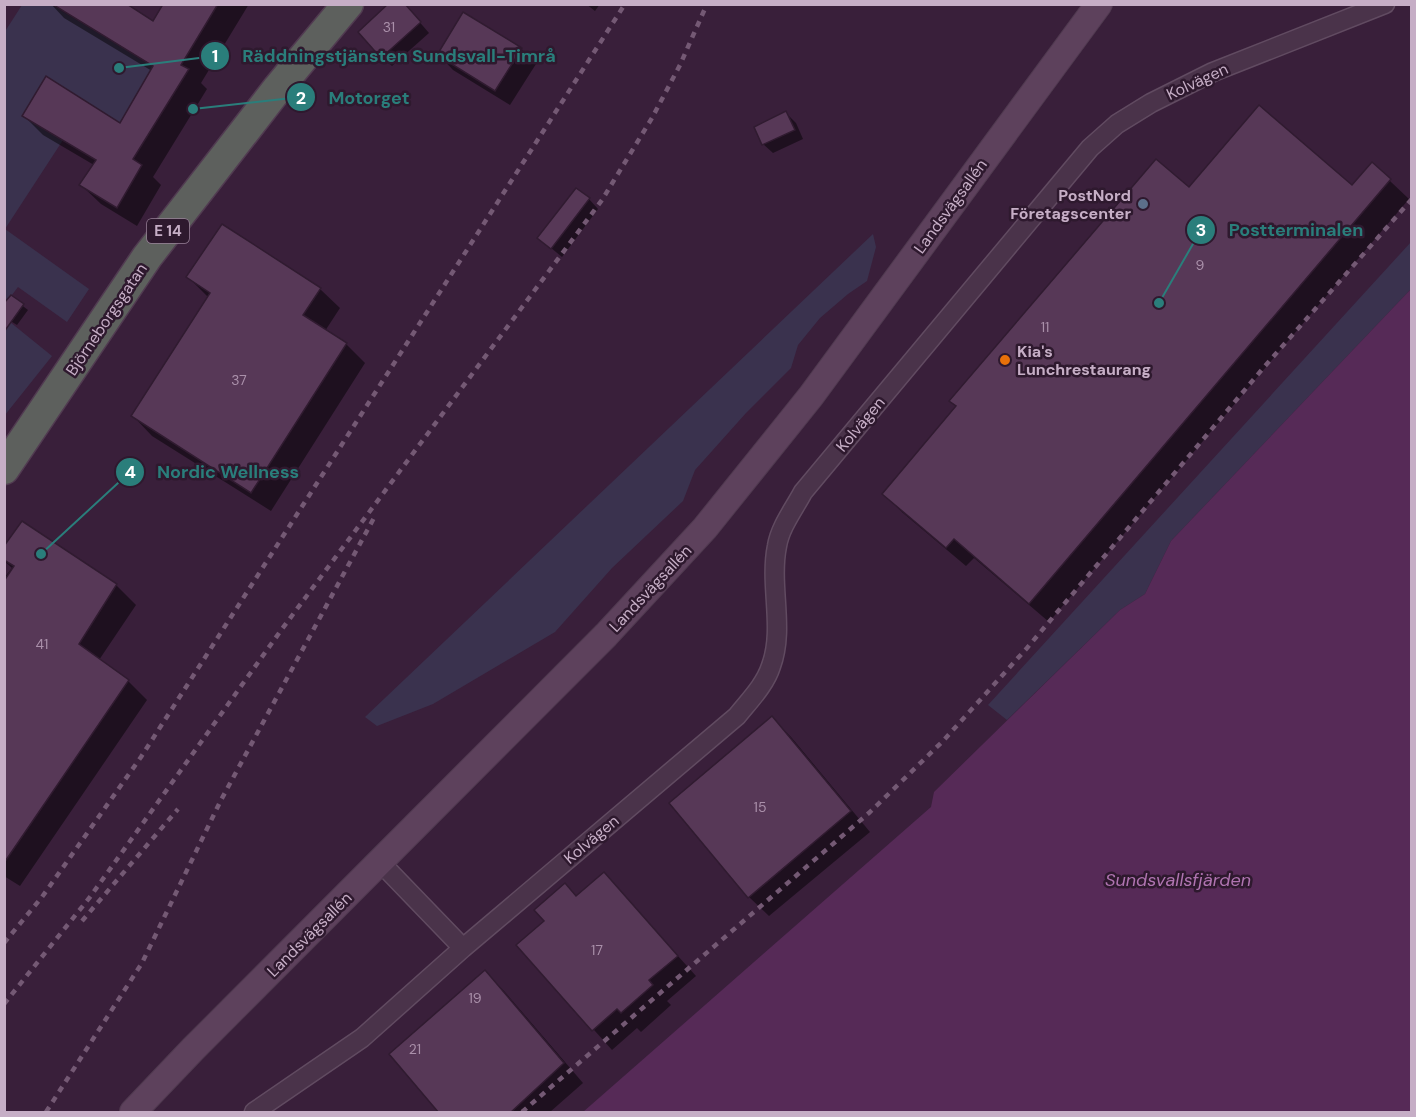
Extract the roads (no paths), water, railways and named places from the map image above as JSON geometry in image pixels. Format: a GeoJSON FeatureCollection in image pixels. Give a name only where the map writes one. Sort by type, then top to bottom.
{"type":"FeatureCollection","features":[{"type":"Feature","properties":{"kind":"highway","name":"Björneborgsgatan"},"geometry":{"type":"LineString","coordinates":[[4,469],[147,257],[278,88],[348,4]]}},
{"type":"Feature","properties":{"kind":"main road","name":"Landsvägsallén"},"geometry":{"type":"LineString","coordinates":[[133,1113],[193,1049],[606,635],[705,528],[818,387],[1099,4]]}},
{"type":"Feature","properties":{"kind":"street","name":"Kolvägen"},"geometry":{"type":"LineString","coordinates":[[254,1113],[362,1038],[463,948],[737,716],[759,689],[771,666],[777,638],[774,564],[777,543],[803,492],[1090,148],[1117,124],[1151,103],[1213,72],[1385,4]]}},
{"type":"Feature","properties":{"kind":"street"},"geometry":{"type":"LineString","coordinates":[[380,862],[463,948]]}},
{"type":"Feature","properties":{"kind":"water","name":"Sundsvallsfjärden"},"geometry":{"type":"Polygon","coordinates":[[[1411,289],[1411,1112],[583,1112],[931,807],[934,792],[1120,610],[1145,594],[1171,541],[1411,289]]]}},
{"type":"Feature","properties":{"kind":"railway"},"geometry":{"type":"LineString","coordinates":[[4,943],[42,897],[141,757],[625,4]]}},
{"type":"Feature","properties":{"kind":"railway"},"geometry":{"type":"LineString","coordinates":[[4,1004],[90,897],[282,629],[602,200],[652,118],[680,65],[707,4]]}},
{"type":"Feature","properties":{"kind":"railway"},"geometry":{"type":"LineString","coordinates":[[522,1112],[870,812],[943,741],[1027,648],[1265,366],[1412,199]]}},
{"type":"Feature","properties":{"kind":"railway"},"geometry":{"type":"LineString","coordinates":[[46,1112],[142,963],[221,800],[375,516]]}},
{"type":"Feature","properties":{"kind":"railway"},"geometry":{"type":"LineString","coordinates":[[82,921],[178,809]]}},
{"type":"Feature","properties":{"kind":"place","name":"Räddningstjänsten Sundsvall-Timrå"},"geometry":{"type":"Point","coordinates":[119,68]}},
{"type":"Feature","properties":{"kind":"place","name":"Motorget"},"geometry":{"type":"Point","coordinates":[193,109]}},
{"type":"Feature","properties":{"kind":"place","name":"PostNord Företagscenter"},"geometry":{"type":"Point","coordinates":[1143,204]}},
{"type":"Feature","properties":{"kind":"place","name":"Postterminalen"},"geometry":{"type":"Point","coordinates":[1159,303]}},
{"type":"Feature","properties":{"kind":"place","name":"Kia's Lunchrestaurang"},"geometry":{"type":"Point","coordinates":[1005,360]}},
{"type":"Feature","properties":{"kind":"place","name":"Nordic Wellness"},"geometry":{"type":"Point","coordinates":[41,554]}}]}
